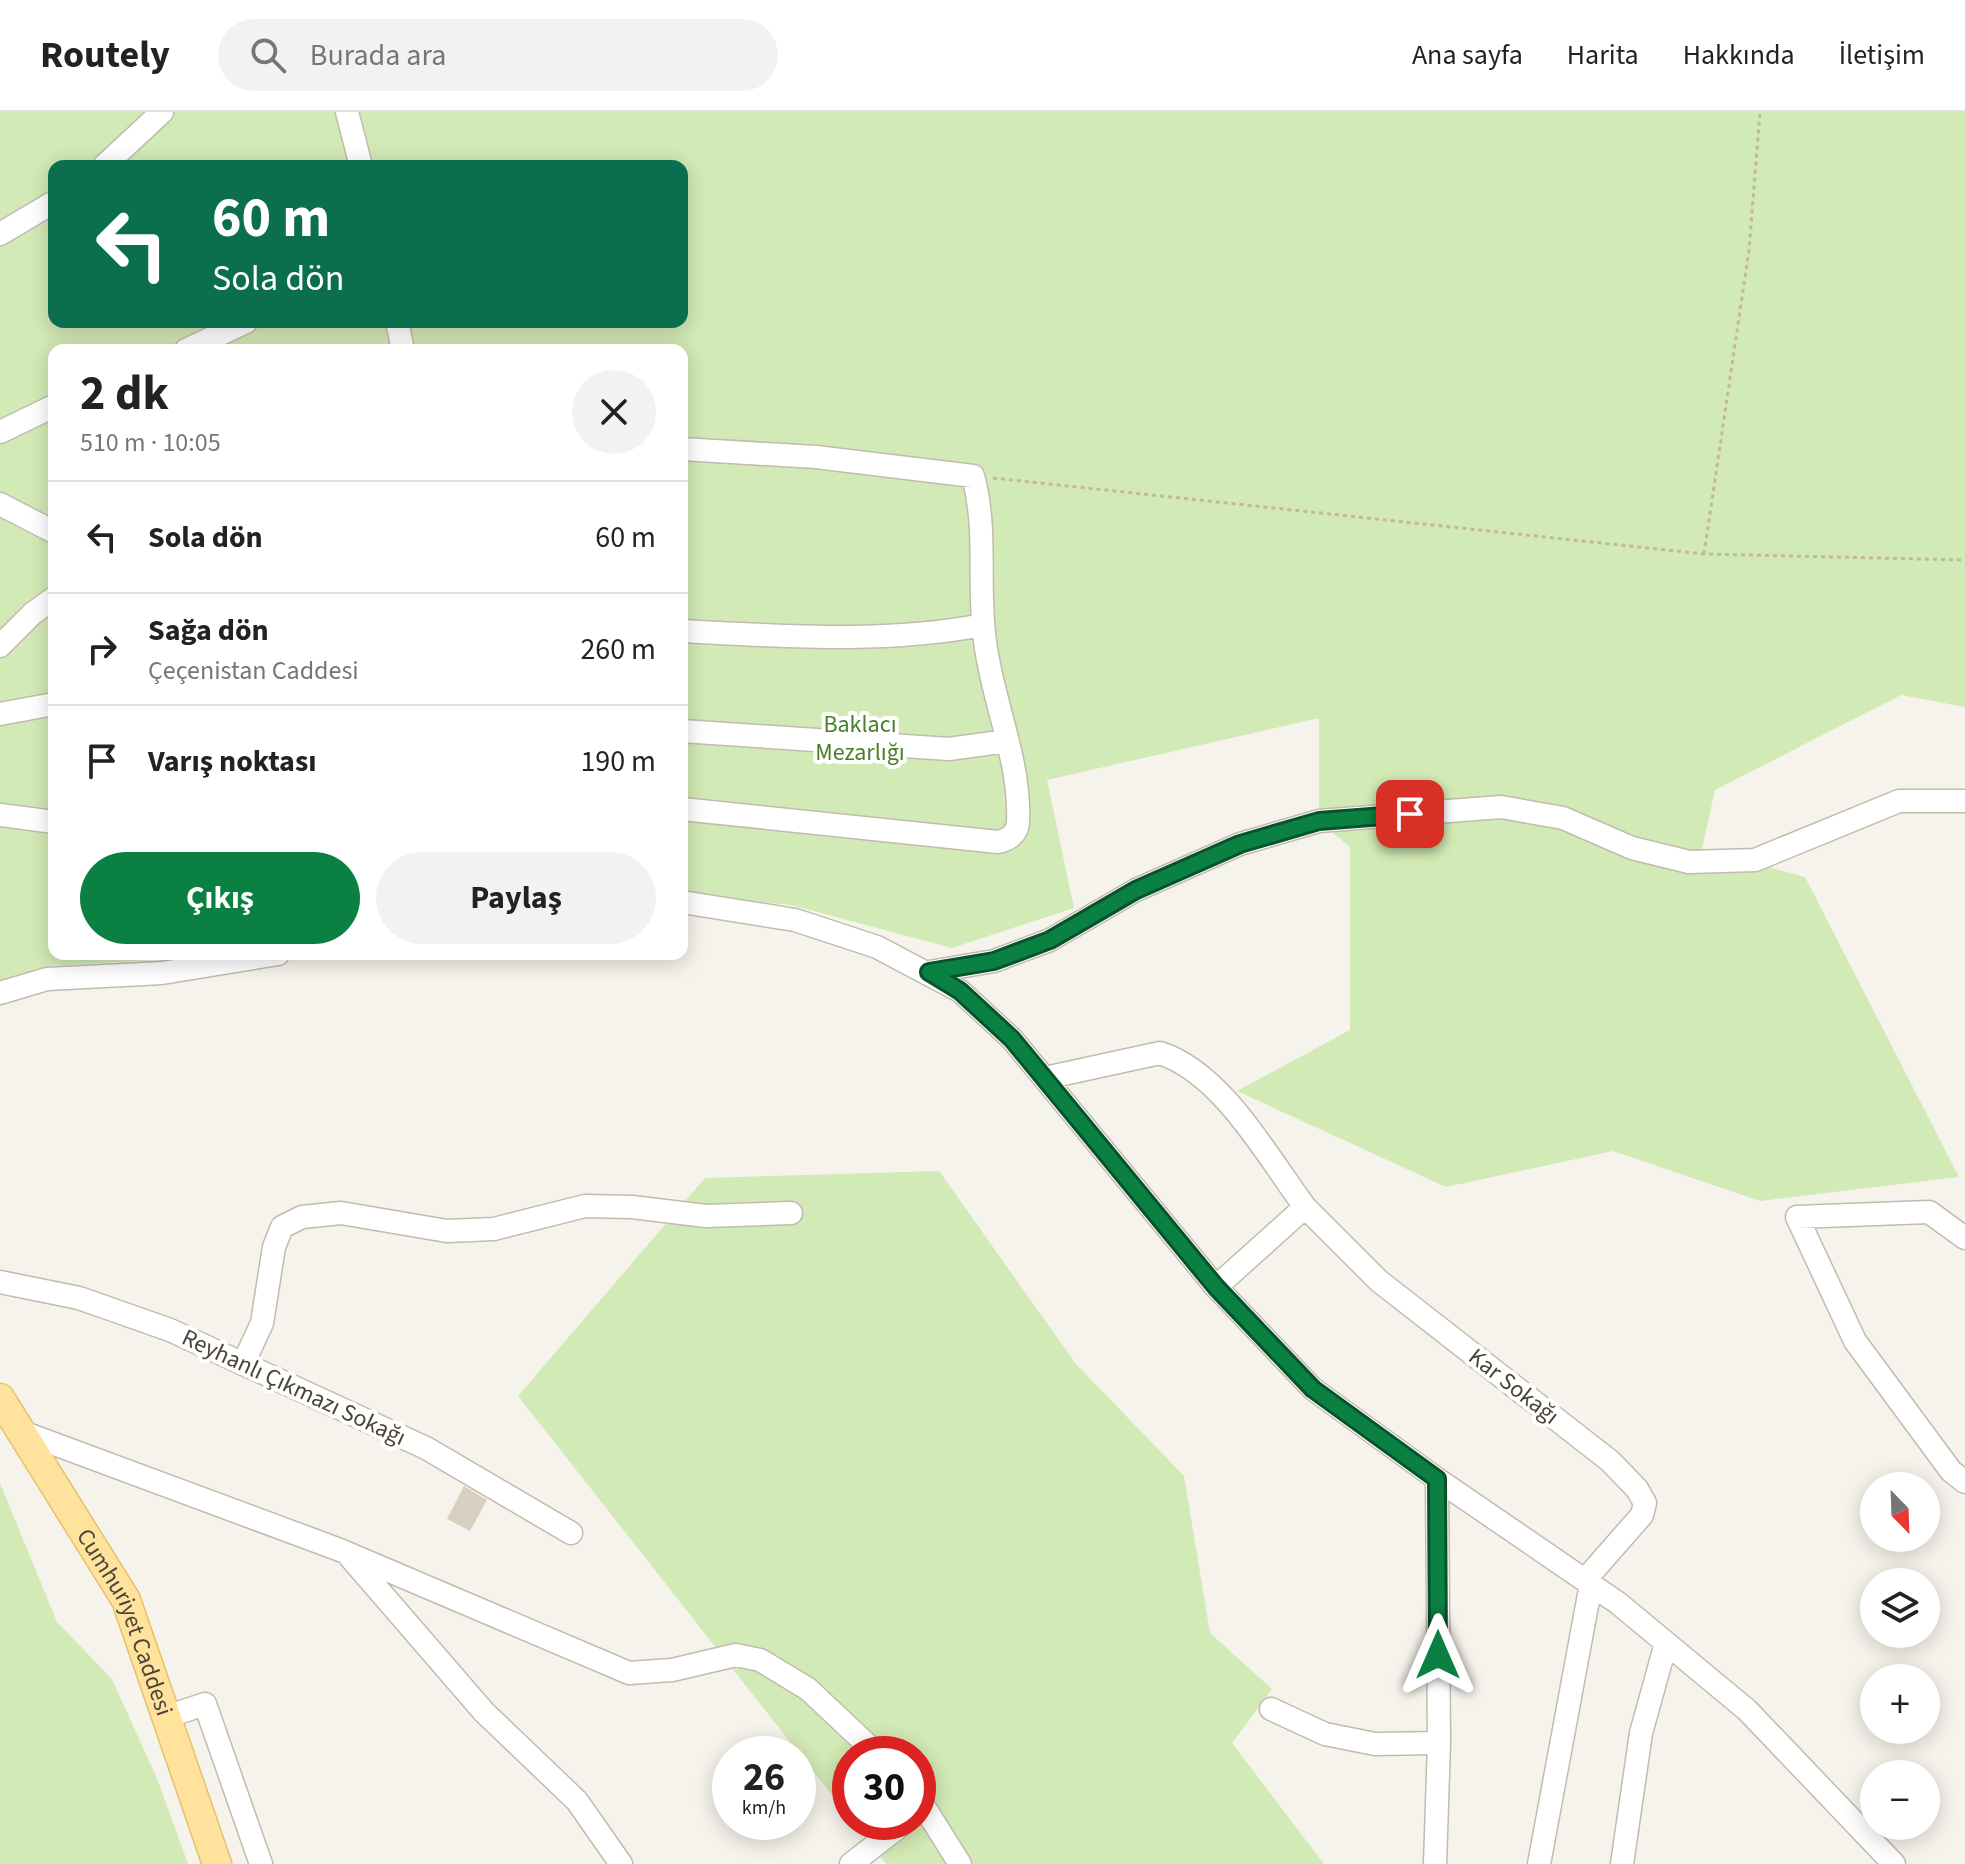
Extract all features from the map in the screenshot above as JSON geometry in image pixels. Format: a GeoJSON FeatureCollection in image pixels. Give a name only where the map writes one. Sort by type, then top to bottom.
{"type":"FeatureCollection","features":[{"type":"Feature","properties":{"kind":"main road","name":"Cumhuriyet Caddesi"},"geometry":{"type":"LineString","coordinates":[[0,1398],[126,1600],[217,1864]]}},
{"type":"Feature","properties":{"kind":"street"},"geometry":{"type":"LineString","coordinates":[[110,160],[162,112]]}},
{"type":"Feature","properties":{"kind":"street"},"geometry":{"type":"LineString","coordinates":[[347,112],[359,160]]}},
{"type":"Feature","properties":{"kind":"street"},"geometry":{"type":"LineString","coordinates":[[0,234],[48,206]]}},
{"type":"Feature","properties":{"kind":"street"},"geometry":{"type":"LineString","coordinates":[[199,344],[233,328]]}},
{"type":"Feature","properties":{"kind":"street"},"geometry":{"type":"LineString","coordinates":[[0,432],[48,409]]}},
{"type":"Feature","properties":{"kind":"street"},"geometry":{"type":"LineString","coordinates":[[688,449],[816,457],[973,476],[984,522],[983,625],[1007,741],[1018,824],[1013,834],[1003,841],[688,810]]}},
{"type":"Feature","properties":{"kind":"street"},"geometry":{"type":"LineString","coordinates":[[0,504],[48,529]]}},
{"type":"Feature","properties":{"kind":"street"},"geometry":{"type":"LineString","coordinates":[[0,646],[48,602]]}},
{"type":"Feature","properties":{"kind":"street"},"geometry":{"type":"LineString","coordinates":[[688,631],[869,639],[983,625]]}},
{"type":"Feature","properties":{"kind":"street"},"geometry":{"type":"LineString","coordinates":[[0,714],[48,705]]}},
{"type":"Feature","properties":{"kind":"street"},"geometry":{"type":"LineString","coordinates":[[688,731],[949,749],[1007,741]]}},
{"type":"Feature","properties":{"kind":"street"},"geometry":{"type":"LineString","coordinates":[[929,972],[994,961],[1050,940],[1136,890],[1240,844],[1319,821],[1501,807],[1563,818],[1632,848],[1689,862],[1755,860],[1899,801],[1965,801]]}},
{"type":"Feature","properties":{"kind":"street"},"geometry":{"type":"LineString","coordinates":[[0,815],[48,821]]}},
{"type":"Feature","properties":{"kind":"street"},"geometry":{"type":"LineString","coordinates":[[688,903],[795,920],[877,947],[960,991],[1002,1029],[1216,1287],[1313,1389],[1437,1479],[1588,1582],[1666,1643],[1747,1710],[1876,1856],[1894,1864]]}},
{"type":"Feature","properties":{"kind":"street"},"geometry":{"type":"LineString","coordinates":[[0,993],[47,979],[162,973],[241,960]]}},
{"type":"Feature","properties":{"kind":"street"},"geometry":{"type":"LineString","coordinates":[[1045,1078],[1160,1053],[1175,1058],[1209,1080],[1305,1207],[1216,1287]]}},
{"type":"Feature","properties":{"kind":"street"},"geometry":{"type":"LineString","coordinates":[[243,1364],[262,1323],[274,1247],[282,1227],[302,1217],[341,1213],[447,1231],[494,1229],[585,1206],[632,1207],[706,1216],[791,1213]]}},
{"type":"Feature","properties":{"kind":"street","name":"Kar Sokağı"},"geometry":{"type":"LineString","coordinates":[[1305,1207],[1379,1281],[1610,1461],[1637,1489],[1645,1503],[1642,1515],[1588,1582]]}},
{"type":"Feature","properties":{"kind":"street"},"geometry":{"type":"LineString","coordinates":[[1965,1238],[1929,1212],[1797,1217],[1855,1341],[1951,1471],[1965,1482]]}},
{"type":"Feature","properties":{"kind":"street","name":"Reyhanlı Çıkmazı Sokağı"},"geometry":{"type":"LineString","coordinates":[[0,1282],[79,1298],[170,1330],[426,1448],[571,1533]]}},
{"type":"Feature","properties":{"kind":"street"},"geometry":{"type":"LineString","coordinates":[[22,1432],[347,1553],[629,1673],[672,1670],[736,1655],[760,1660],[808,1689],[858,1736]]}},
{"type":"Feature","properties":{"kind":"street"},"geometry":{"type":"LineString","coordinates":[[1435,1864],[1439,1743],[1437,1479]]}},
{"type":"Feature","properties":{"kind":"street"},"geometry":{"type":"LineString","coordinates":[[347,1553],[484,1712],[577,1801],[621,1864]]}},
{"type":"Feature","properties":{"kind":"street"},"geometry":{"type":"LineString","coordinates":[[1539,1864],[1588,1582]]}},
{"type":"Feature","properties":{"kind":"street"},"geometry":{"type":"LineString","coordinates":[[1622,1864],[1641,1733],[1666,1643]]}},
{"type":"Feature","properties":{"kind":"street"},"geometry":{"type":"LineString","coordinates":[[166,1717],[205,1704],[275,1864]]}},
{"type":"Feature","properties":{"kind":"street"},"geometry":{"type":"LineString","coordinates":[[218,1707],[261,1864]]}},
{"type":"Feature","properties":{"kind":"street"},"geometry":{"type":"LineString","coordinates":[[1271,1709],[1325,1734],[1375,1744],[1439,1743]]}},
{"type":"Feature","properties":{"kind":"street"},"geometry":{"type":"LineString","coordinates":[[936,1829],[960,1864]]}},
{"type":"Feature","properties":{"kind":"street"},"geometry":{"type":"LineString","coordinates":[[851,1864],[882,1840]]}},
{"type":"Feature","properties":{"kind":"path"},"geometry":{"type":"LineString","coordinates":[[1704,554],[1749,250],[1760,112]]}},
{"type":"Feature","properties":{"kind":"path"},"geometry":{"type":"LineString","coordinates":[[973,476],[1704,554],[1965,560]]}},
{"type":"Feature","properties":{"kind":"green space","name":"Baklacı Mezarlığı"},"geometry":{"type":"Polygon","coordinates":[[[0,112],[1965,112],[1965,707],[1901,695],[1715,790],[1702,849],[1805,877],[1959,1177],[1760,1201],[1613,1151],[1446,1187],[1237,1091],[1350,1030],[1350,847],[1319,821],[1319,718],[1047,780],[1074,908],[952,948],[791,905],[688,895],[688,344],[48,344],[48,960],[149,960],[49,966],[0,981],[0,112]]]}},
{"type":"Feature","properties":{"kind":"green space"},"geometry":{"type":"Polygon","coordinates":[[[939,1171],[1076,1364],[1184,1476],[1210,1633],[1272,1689],[1232,1743],[1324,1864],[886,1864],[867,1840],[936,1840],[936,1736],[832,1736],[832,1795],[816,1775],[816,1736],[785,1736],[518,1396],[705,1178],[939,1171]]]}},
{"type":"Feature","properties":{"kind":"green space"},"geometry":{"type":"Polygon","coordinates":[[[0,1483],[57,1622],[112,1679],[158,1781],[188,1864],[0,1864],[0,1483]]]}},
{"type":"Feature","properties":{"kind":"building"},"geometry":{"type":"Polygon","coordinates":[[[464,1486],[487,1500],[470,1531],[447,1519],[464,1486]]]}},
{"type":"Feature","properties":{"kind":"route"},"geometry":{"type":"LineString","coordinates":[[1410,814],[1319,821],[1240,844],[1136,890],[1050,940],[994,961],[929,972],[960,991],[1012,1039],[1216,1287],[1313,1389],[1437,1479],[1438,1655]]}}]}
